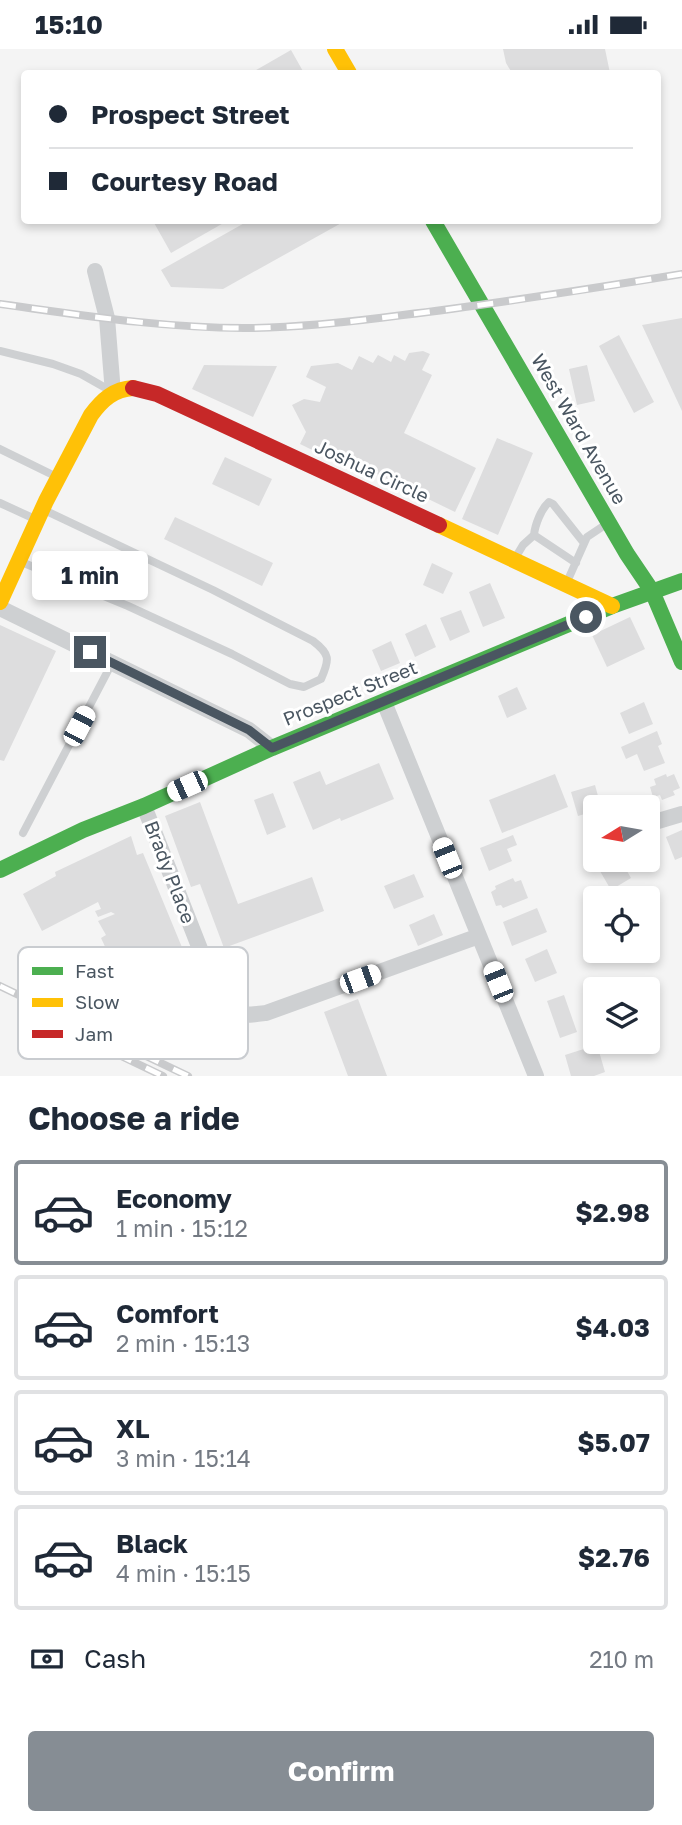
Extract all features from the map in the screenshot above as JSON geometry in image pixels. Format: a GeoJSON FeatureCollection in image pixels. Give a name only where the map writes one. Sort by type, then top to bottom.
{"type":"FeatureCollection","features":[{"type":"Feature","properties":{"kind":"street"},"geometry":{"type":"LineString","coordinates":[[335,49],[347,70]]}},
{"type":"Feature","properties":{"kind":"street","name":"West Ward Avenue"},"geometry":{"type":"LineString","coordinates":[[435,224],[627,554],[652,591],[682,662]]}},
{"type":"Feature","properties":{"kind":"street"},"geometry":{"type":"LineString","coordinates":[[0,603],[57,477],[99,403],[113,393],[107,318],[95,271]]}},
{"type":"Feature","properties":{"kind":"street","name":"Joshua Circle"},"geometry":{"type":"LineString","coordinates":[[113,393],[124,388],[139,387],[157,394],[612,606]]}},
{"type":"Feature","properties":{"kind":"street","name":"Prospect Street"},"geometry":{"type":"LineString","coordinates":[[0,870],[83,830],[144,806],[272,748],[612,606],[682,581]]}},
{"type":"Feature","properties":{"kind":"street"},"geometry":{"type":"LineString","coordinates":[[0,608],[249,730],[272,748]]}},
{"type":"Feature","properties":{"kind":"street"},"geometry":{"type":"LineString","coordinates":[[384,702],[536,1076]]}},
{"type":"Feature","properties":{"kind":"street","name":"Brady Place"},"geometry":{"type":"LineString","coordinates":[[144,806],[199,947]]}},
{"type":"Feature","properties":{"kind":"street"},"geometry":{"type":"LineString","coordinates":[[660,820],[682,814]]}},
{"type":"Feature","properties":{"kind":"street","name":"Brady Place"},"geometry":{"type":"LineString","coordinates":[[248,1015],[266,1013],[479,936]]}},
{"type":"Feature","properties":{"kind":"lane"},"geometry":{"type":"LineString","coordinates":[[0,351],[53,363],[81,373],[113,393]]}},
{"type":"Feature","properties":{"kind":"lane"},"geometry":{"type":"LineString","coordinates":[[0,449],[57,477]]}},
{"type":"Feature","properties":{"kind":"lane"},"geometry":{"type":"LineString","coordinates":[[513,561],[523,545],[534,535],[549,502],[584,543]]}},
{"type":"Feature","properties":{"kind":"lane"},"geometry":{"type":"LineString","coordinates":[[0,503],[40,515],[201,584],[313,641],[325,650],[328,663],[321,679],[304,687],[290,684],[128,606],[19,561]]}},
{"type":"Feature","properties":{"kind":"lane"},"geometry":{"type":"LineString","coordinates":[[565,585],[587,537],[609,523]]}},
{"type":"Feature","properties":{"kind":"lane"},"geometry":{"type":"LineString","coordinates":[[534,535],[576,563]]}},
{"type":"Feature","properties":{"kind":"lane"},"geometry":{"type":"LineString","coordinates":[[23,833],[113,663]]}},
{"type":"Feature","properties":{"kind":"building"},"geometry":{"type":"Polygon","coordinates":[[[503,49],[605,49],[609,70],[510,70],[503,49]]]}},
{"type":"Feature","properties":{"kind":"building"},"geometry":{"type":"Polygon","coordinates":[[[291,50],[302,70],[256,70],[291,50]]]}},
{"type":"Feature","properties":{"kind":"building"},"geometry":{"type":"Polygon","coordinates":[[[155,224],[222,224],[171,253],[155,224]]]}},
{"type":"Feature","properties":{"kind":"building"},"geometry":{"type":"Polygon","coordinates":[[[243,224],[340,224],[223,289],[171,287],[161,270],[243,224]]]}},
{"type":"Feature","properties":{"kind":"building"},"geometry":{"type":"Polygon","coordinates":[[[682,318],[682,411],[642,325],[682,318]]]}},
{"type":"Feature","properties":{"kind":"building"},"geometry":{"type":"Polygon","coordinates":[[[619,335],[654,402],[634,413],[599,346],[619,335]]]}},
{"type":"Feature","properties":{"kind":"building"},"geometry":{"type":"Polygon","coordinates":[[[423,351],[430,354],[422,370],[432,375],[404,433],[476,468],[455,512],[344,458],[341,464],[300,444],[306,432],[292,405],[304,399],[320,402],[326,387],[306,377],[311,366],[338,363],[352,370],[359,356],[373,363],[378,355],[391,362],[394,355],[405,361],[409,353],[423,351]]]}},
{"type":"Feature","properties":{"kind":"building"},"geometry":{"type":"Polygon","coordinates":[[[204,365],[277,366],[253,417],[192,389],[204,365]]]}},
{"type":"Feature","properties":{"kind":"building"},"geometry":{"type":"Polygon","coordinates":[[[587,365],[595,401],[577,405],[569,369],[587,365]]]}},
{"type":"Feature","properties":{"kind":"building"},"geometry":{"type":"Polygon","coordinates":[[[497,438],[533,453],[498,535],[462,519],[497,438]]]}},
{"type":"Feature","properties":{"kind":"building"},"geometry":{"type":"Polygon","coordinates":[[[225,457],[272,479],[259,506],[212,484],[225,457]]]}},
{"type":"Feature","properties":{"kind":"building"},"geometry":{"type":"Polygon","coordinates":[[[175,517],[273,563],[262,586],[164,539],[175,517]]]}},
{"type":"Feature","properties":{"kind":"building"},"geometry":{"type":"Polygon","coordinates":[[[432,563],[453,573],[443,594],[423,585],[432,563]]]}},
{"type":"Feature","properties":{"kind":"building"},"geometry":{"type":"Polygon","coordinates":[[[490,583],[505,618],[483,627],[469,592],[490,583]]]}},
{"type":"Feature","properties":{"kind":"building"},"geometry":{"type":"Polygon","coordinates":[[[461,610],[470,632],[450,641],[440,618],[461,610]]]}},
{"type":"Feature","properties":{"kind":"building"},"geometry":{"type":"Polygon","coordinates":[[[630,617],[645,649],[607,667],[592,635],[630,617]]]}},
{"type":"Feature","properties":{"kind":"building"},"geometry":{"type":"Polygon","coordinates":[[[426,624],[436,647],[415,657],[405,634],[426,624]]]}},
{"type":"Feature","properties":{"kind":"building"},"geometry":{"type":"Polygon","coordinates":[[[0,625],[56,651],[4,761],[0,760],[0,625]]]}},
{"type":"Feature","properties":{"kind":"building"},"geometry":{"type":"Polygon","coordinates":[[[391,641],[400,663],[381,671],[372,650],[391,641]]]}},
{"type":"Feature","properties":{"kind":"building"},"geometry":{"type":"Polygon","coordinates":[[[517,687],[527,709],[507,718],[498,696],[517,687]]]}},
{"type":"Feature","properties":{"kind":"building"},"geometry":{"type":"Polygon","coordinates":[[[644,702],[653,724],[629,734],[620,713],[644,702]]]}},
{"type":"Feature","properties":{"kind":"building"},"geometry":{"type":"Polygon","coordinates":[[[657,731],[662,744],[658,746],[665,763],[644,771],[637,754],[626,759],[621,747],[657,731]]]}},
{"type":"Feature","properties":{"kind":"building"},"geometry":{"type":"Polygon","coordinates":[[[379,763],[394,799],[313,830],[293,782],[320,771],[326,785],[379,763]]]}},
{"type":"Feature","properties":{"kind":"building"},"geometry":{"type":"Polygon","coordinates":[[[555,774],[568,807],[502,833],[489,800],[555,774]]]}},
{"type":"Feature","properties":{"kind":"building"},"geometry":{"type":"Polygon","coordinates":[[[674,774],[680,788],[673,791],[675,795],[662,800],[660,795],[652,795],[650,787],[656,785],[654,779],[674,774]]]}},
{"type":"Feature","properties":{"kind":"building"},"geometry":{"type":"Polygon","coordinates":[[[595,785],[598,795],[583,795],[583,815],[578,816],[571,792],[595,785]]]}},
{"type":"Feature","properties":{"kind":"building"},"geometry":{"type":"Polygon","coordinates":[[[273,793],[286,827],[267,835],[254,800],[273,793]]]}},
{"type":"Feature","properties":{"kind":"building"},"geometry":{"type":"Polygon","coordinates":[[[200,802],[238,904],[312,877],[324,911],[224,947],[200,884],[191,887],[165,816],[200,802]]]}},
{"type":"Feature","properties":{"kind":"building"},"geometry":{"type":"Polygon","coordinates":[[[682,830],[682,857],[675,860],[666,837],[682,830]]]}},
{"type":"Feature","properties":{"kind":"building"},"geometry":{"type":"Polygon","coordinates":[[[513,835],[517,845],[507,849],[512,861],[489,871],[480,848],[513,835]]]}},
{"type":"Feature","properties":{"kind":"building"},"geometry":{"type":"Polygon","coordinates":[[[131,836],[137,855],[143,853],[182,947],[105,947],[101,938],[106,935],[98,921],[115,914],[111,912],[98,917],[95,911],[101,909],[98,902],[42,931],[23,894],[56,876],[55,872],[131,836]]]}},
{"type":"Feature","properties":{"kind":"building"},"geometry":{"type":"Polygon","coordinates":[[[601,872],[628,872],[631,878],[618,886],[609,886],[601,872]]]}},
{"type":"Feature","properties":{"kind":"building"},"geometry":{"type":"Polygon","coordinates":[[[414,874],[424,897],[394,909],[384,886],[414,874]]]}},
{"type":"Feature","properties":{"kind":"building"},"geometry":{"type":"Polygon","coordinates":[[[513,878],[515,882],[521,880],[528,898],[503,908],[501,905],[496,906],[491,892],[496,889],[495,886],[513,878]]]}},
{"type":"Feature","properties":{"kind":"building"},"geometry":{"type":"Polygon","coordinates":[[[537,908],[547,932],[512,946],[503,922],[537,908]]]}},
{"type":"Feature","properties":{"kind":"building"},"geometry":{"type":"Polygon","coordinates":[[[434,914],[443,935],[418,946],[409,925],[434,914]]]}},
{"type":"Feature","properties":{"kind":"building"},"geometry":{"type":"Polygon","coordinates":[[[547,949],[557,973],[535,982],[525,959],[547,949]]]}},
{"type":"Feature","properties":{"kind":"building"},"geometry":{"type":"Polygon","coordinates":[[[564,995],[577,1032],[560,1038],[547,1001],[564,995]]]}},
{"type":"Feature","properties":{"kind":"building"},"geometry":{"type":"Polygon","coordinates":[[[358,999],[387,1076],[348,1076],[324,1012],[358,999]]]}},
{"type":"Feature","properties":{"kind":"building"},"geometry":{"type":"Polygon","coordinates":[[[583,1049],[583,1054],[600,1054],[605,1072],[594,1076],[571,1076],[565,1055],[583,1049]]]}},
{"type":"Feature","properties":{"kind":"railway"},"geometry":{"type":"LineString","coordinates":[[0,304],[183,326],[284,327],[473,306],[682,274]]}},
{"type":"Feature","properties":{"kind":"railway"},"geometry":{"type":"LineString","coordinates":[[0,986],[18,995]]}},
{"type":"Feature","properties":{"kind":"railway"},"geometry":{"type":"LineString","coordinates":[[127,1059],[163,1076]]}},
{"type":"Feature","properties":{"kind":"railway"},"geometry":{"type":"LineString","coordinates":[[152,1059],[188,1076]]}},
{"type":"Feature","properties":{"kind":"traffic: fast"},"geometry":{"type":"LineString","coordinates":[[435,224],[627,554],[652,591],[682,662]]}},
{"type":"Feature","properties":{"kind":"traffic: fast"},"geometry":{"type":"LineString","coordinates":[[0,870],[83,830],[144,806],[272,748],[612,606],[682,581]]}},
{"type":"Feature","properties":{"kind":"traffic: slow"},"geometry":{"type":"LineString","coordinates":[[335,49],[347,70]]}},
{"type":"Feature","properties":{"kind":"traffic: slow"},"geometry":{"type":"LineString","coordinates":[[0,602],[46,501],[91,415],[109,396],[133,388]]}},
{"type":"Feature","properties":{"kind":"traffic: slow"},"geometry":{"type":"LineString","coordinates":[[439,525],[612,606]]}},
{"type":"Feature","properties":{"kind":"traffic: jam"},"geometry":{"type":"LineString","coordinates":[[133,388],[157,394],[439,525]]}},
{"type":"Feature","properties":{"kind":"route"},"geometry":{"type":"LineString","coordinates":[[90,652],[249,730],[272,748],[586,617]]}}]}
